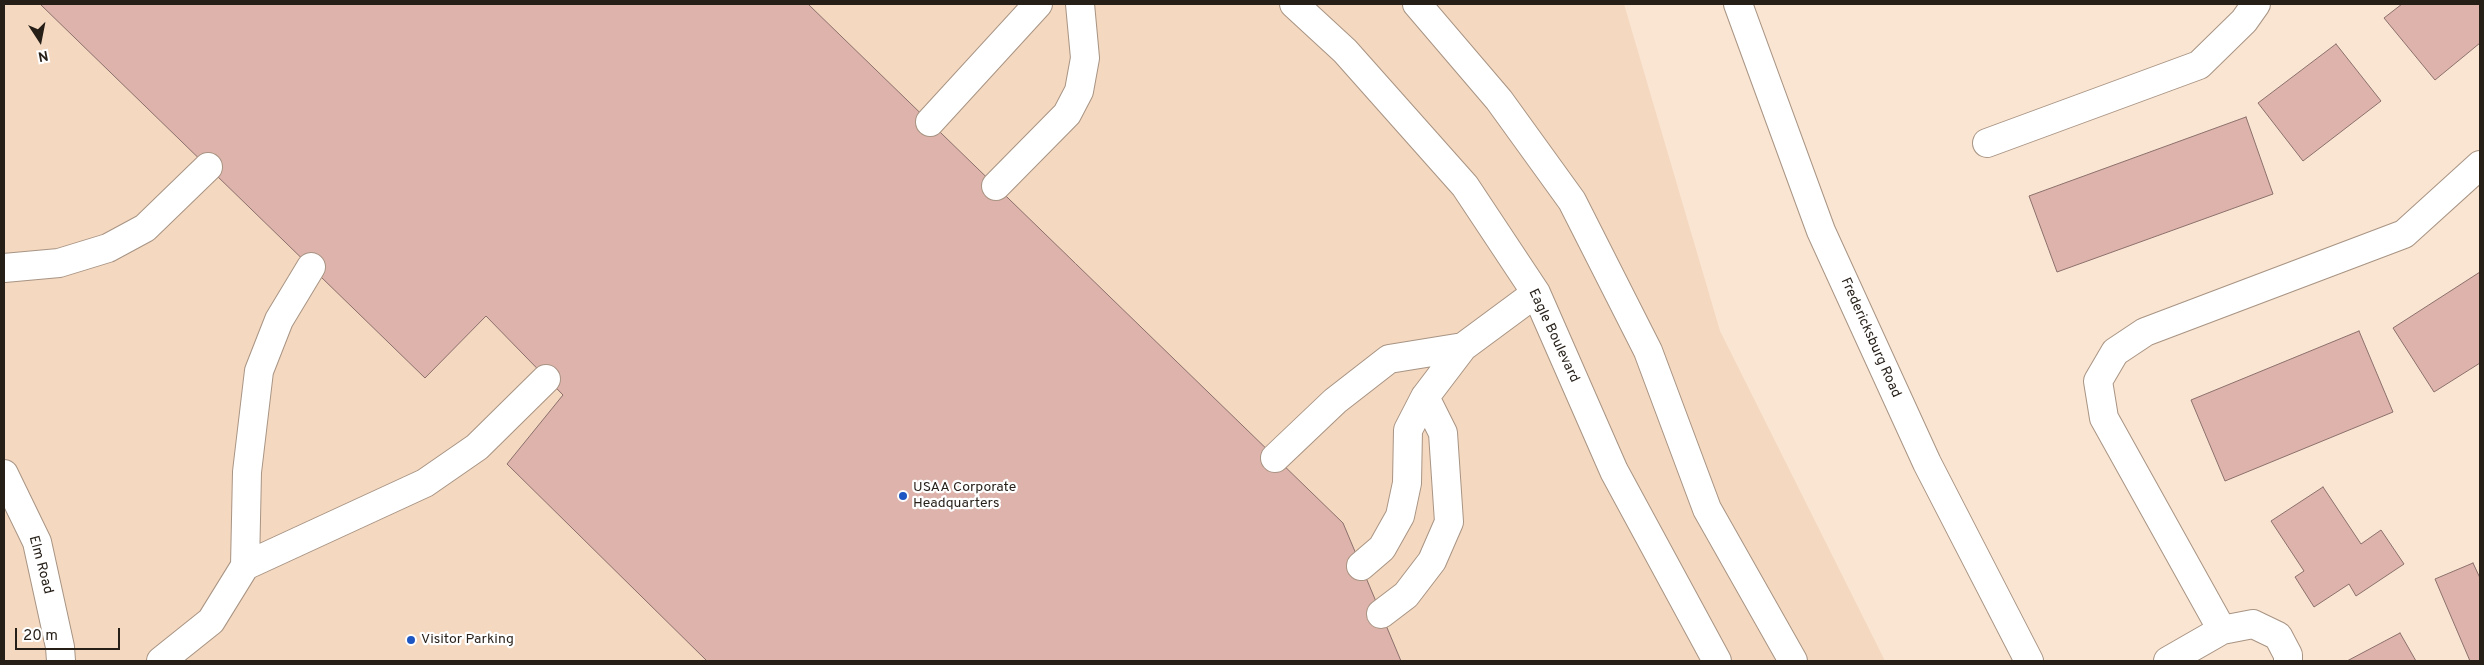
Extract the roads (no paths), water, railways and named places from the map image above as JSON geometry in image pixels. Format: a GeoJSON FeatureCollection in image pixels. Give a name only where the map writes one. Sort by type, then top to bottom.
{"type":"FeatureCollection","features":[{"type":"Feature","properties":{"kind":"street"},"geometry":{"type":"LineString","coordinates":[[930,122],[1038,4]]}},
{"type":"Feature","properties":{"kind":"street"},"geometry":{"type":"LineString","coordinates":[[996,186],[1067,114],[1079,91],[1085,58],[1080,4]]}},
{"type":"Feature","properties":{"kind":"street","name":"Eagle Boulevard"},"geometry":{"type":"LineString","coordinates":[[1294,4],[1345,51],[1464,186],[1536,293],[1614,471],[1717,661]]}},
{"type":"Feature","properties":{"kind":"street"},"geometry":{"type":"LineString","coordinates":[[1417,4],[1499,100],[1572,200],[1648,351],[1707,509],[1793,661]]}},
{"type":"Feature","properties":{"kind":"street","name":"Fredericksburg Road"},"geometry":{"type":"LineString","coordinates":[[1738,4],[1822,231],[1927,463],[2028,661]]}},
{"type":"Feature","properties":{"kind":"street"},"geometry":{"type":"LineString","coordinates":[[1987,143],[2199,65],[2248,9]]}},
{"type":"Feature","properties":{"kind":"street"},"geometry":{"type":"LineString","coordinates":[[2222,630],[2104,418],[2098,381],[2115,352],[2146,332],[2404,234],[2480,165]]}},
{"type":"Feature","properties":{"kind":"street"},"geometry":{"type":"LineString","coordinates":[[4,268],[59,263],[108,248],[146,228],[208,168]]}},
{"type":"Feature","properties":{"kind":"street"},"geometry":{"type":"LineString","coordinates":[[161,661],[210,621],[245,566],[247,472],[259,371],[279,320],[311,267]]}},
{"type":"Feature","properties":{"kind":"street"},"geometry":{"type":"LineString","coordinates":[[1361,566],[1382,548],[1400,516],[1407,483],[1408,430],[1425,397],[1463,347],[1536,293]]}},
{"type":"Feature","properties":{"kind":"street"},"geometry":{"type":"LineString","coordinates":[[1275,458],[1335,401],[1389,359],[1463,347]]}},
{"type":"Feature","properties":{"kind":"street"},"geometry":{"type":"LineString","coordinates":[[245,566],[425,483],[477,447],[546,378]]}},
{"type":"Feature","properties":{"kind":"street"},"geometry":{"type":"LineString","coordinates":[[1381,614],[1406,595],[1432,561],[1449,522],[1443,433],[1425,397]]}},
{"type":"Feature","properties":{"kind":"street","name":"Elm Road"},"geometry":{"type":"LineString","coordinates":[[4,474],[36,542],[60,647],[61,661]]}},
{"type":"Feature","properties":{"kind":"street"},"geometry":{"type":"LineString","coordinates":[[2168,661],[2222,630],[2253,624],[2278,636],[2288,655],[2288,661]]}},
{"type":"Feature","properties":{"kind":"place","name":"USAA Corporate Headquarters"},"geometry":{"type":"Point","coordinates":[903,496]}},
{"type":"Feature","properties":{"kind":"place","name":"Visitor Parking"},"geometry":{"type":"Point","coordinates":[411,640]}}]}
